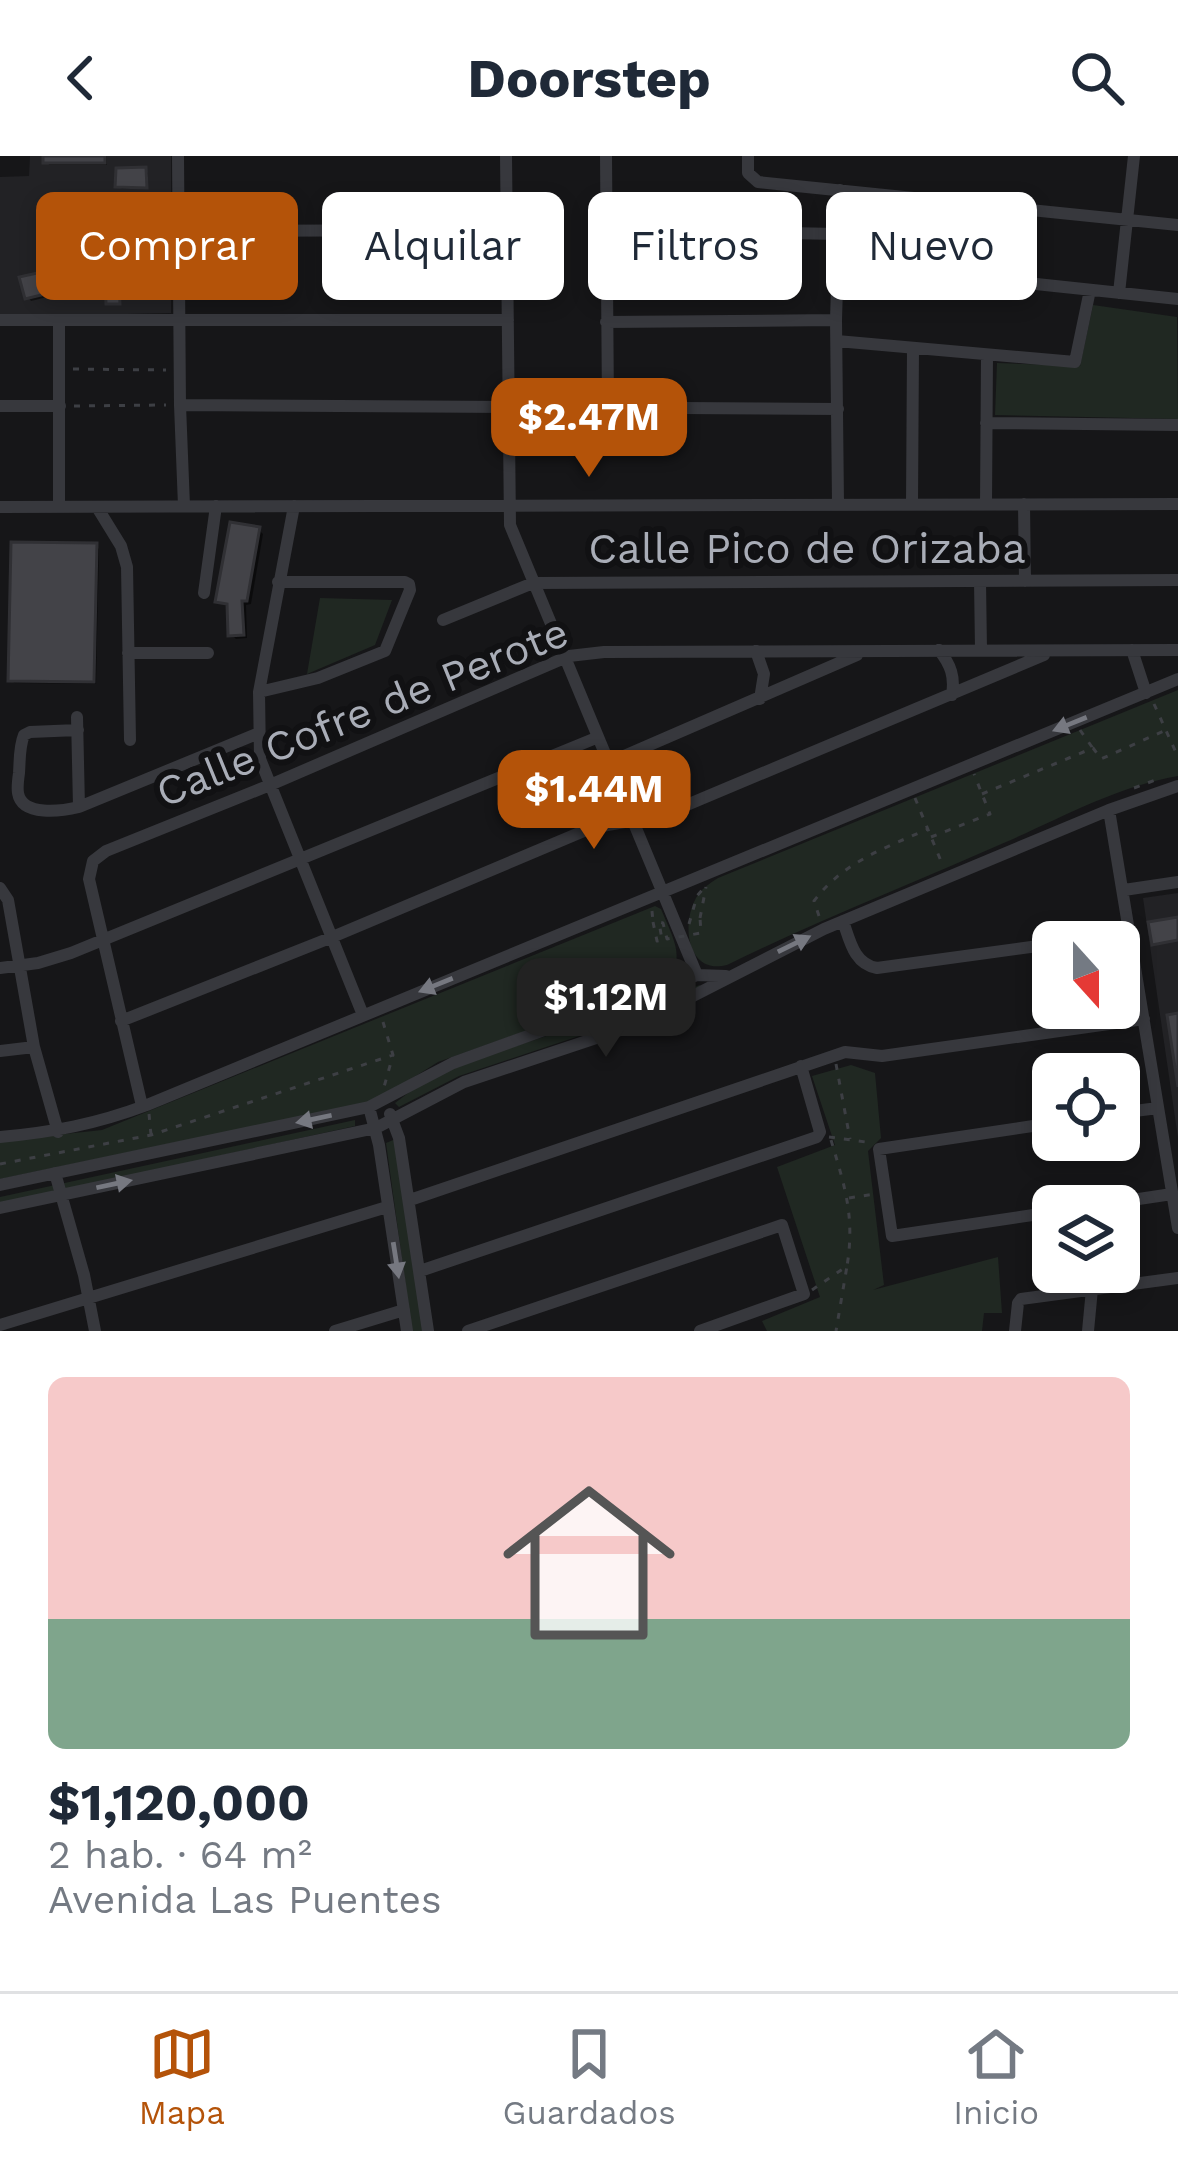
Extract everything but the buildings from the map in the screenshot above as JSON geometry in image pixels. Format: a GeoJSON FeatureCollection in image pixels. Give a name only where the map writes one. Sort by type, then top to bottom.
{"type":"FeatureCollection","features":[{"type":"Feature","properties":{"kind":"street"},"geometry":{"type":"LineString","coordinates":[[178,156],[178,192]]}},
{"type":"Feature","properties":{"kind":"street"},"geometry":{"type":"LineString","coordinates":[[506,156],[507,192]]}},
{"type":"Feature","properties":{"kind":"street"},"geometry":{"type":"LineString","coordinates":[[606,156],[606,192]]}},
{"type":"Feature","properties":{"kind":"street"},"geometry":{"type":"LineString","coordinates":[[748,156],[750,177],[758,182],[1178,225]]}},
{"type":"Feature","properties":{"kind":"street"},"geometry":{"type":"LineString","coordinates":[[1119,293],[1134,156]]}},
{"type":"Feature","properties":{"kind":"street"},"geometry":{"type":"LineString","coordinates":[[1037,284],[1178,299]]}},
{"type":"Feature","properties":{"kind":"street"},"geometry":{"type":"LineString","coordinates":[[837,341],[1075,362],[1090,290]]}},
{"type":"Feature","properties":{"kind":"street"},"geometry":{"type":"LineString","coordinates":[[179,300],[184,506]]}},
{"type":"Feature","properties":{"kind":"street"},"geometry":{"type":"LineString","coordinates":[[508,300],[510,525],[697,975]]}},
{"type":"Feature","properties":{"kind":"street"},"geometry":{"type":"LineString","coordinates":[[606,300],[608,407]]}},
{"type":"Feature","properties":{"kind":"street"},"geometry":{"type":"LineString","coordinates":[[836,300],[838,503]]}},
{"type":"Feature","properties":{"kind":"street"},"geometry":{"type":"LineString","coordinates":[[0,320],[508,320]]}},
{"type":"Feature","properties":{"kind":"street"},"geometry":{"type":"LineString","coordinates":[[606,322],[836,320]]}},
{"type":"Feature","properties":{"kind":"street"},"geometry":{"type":"LineString","coordinates":[[59,321],[59,507]]}},
{"type":"Feature","properties":{"kind":"street"},"geometry":{"type":"LineString","coordinates":[[912,503],[913,349]]}},
{"type":"Feature","properties":{"kind":"street"},"geometry":{"type":"LineString","coordinates":[[986,504],[987,356]]}},
{"type":"Feature","properties":{"kind":"street"},"geometry":{"type":"LineString","coordinates":[[180,405],[838,410]]}},
{"type":"Feature","properties":{"kind":"street"},"geometry":{"type":"LineString","coordinates":[[0,406],[60,406]]}},
{"type":"Feature","properties":{"kind":"street"},"geometry":{"type":"LineString","coordinates":[[986,423],[1178,425]]}},
{"type":"Feature","properties":{"kind":"street"},"geometry":{"type":"LineString","coordinates":[[1024,504],[1025,580]]}},
{"type":"Feature","properties":{"kind":"street"},"geometry":{"type":"LineString","coordinates":[[0,507],[1178,504]]}},
{"type":"Feature","properties":{"kind":"street"},"geometry":{"type":"LineString","coordinates":[[204,593],[216,506]]}},
{"type":"Feature","properties":{"kind":"street"},"geometry":{"type":"LineString","coordinates":[[294,506],[259,692],[260,759],[363,1015]]}},
{"type":"Feature","properties":{"kind":"street"},"geometry":{"type":"LineString","coordinates":[[97,507],[125,558],[128,577],[130,740]]}},
{"type":"Feature","properties":{"kind":"street","name":"Calle Pico de Orizaba"},"geometry":{"type":"LineString","coordinates":[[443,620],[533,583],[1178,580]]}},
{"type":"Feature","properties":{"kind":"street"},"geometry":{"type":"LineString","coordinates":[[980,581],[981,650]]}},
{"type":"Feature","properties":{"kind":"street"},"geometry":{"type":"LineString","coordinates":[[259,692],[318,678],[385,651],[410,590],[405,582],[278,582]]}},
{"type":"Feature","properties":{"kind":"street"},"geometry":{"type":"LineString","coordinates":[[939,650],[951,667],[952,695]]}},
{"type":"Feature","properties":{"kind":"street"},"geometry":{"type":"LineString","coordinates":[[1132,650],[1149,696]]}},
{"type":"Feature","properties":{"kind":"street","name":"Calle Cofre de Perote"},"geometry":{"type":"LineString","coordinates":[[144,1106],[89,879],[90,865],[97,856],[562,657],[604,652],[1178,650]]}},
{"type":"Feature","properties":{"kind":"street"},"geometry":{"type":"LineString","coordinates":[[756,651],[765,684],[760,699]]}},
{"type":"Feature","properties":{"kind":"street"},"geometry":{"type":"LineString","coordinates":[[608,763],[863,652]]}},
{"type":"Feature","properties":{"kind":"street"},"geometry":{"type":"LineString","coordinates":[[121,1022],[591,828],[658,817],[1052,652]]}},
{"type":"Feature","properties":{"kind":"street"},"geometry":{"type":"LineString","coordinates":[[128,653],[208,653]]}},
{"type":"Feature","properties":{"kind":"street"},"geometry":{"type":"LineString","coordinates":[[0,1137],[58,1132],[144,1106],[1149,696],[1178,680]]}},
{"type":"Feature","properties":{"kind":"street"},"geometry":{"type":"LineString","coordinates":[[79,807],[78,723],[24,734],[18,792],[22,803],[48,810],[79,807],[260,734]]}},
{"type":"Feature","properties":{"kind":"street"},"geometry":{"type":"LineString","coordinates":[[0,968],[55,958],[103,940],[596,738]]}},
{"type":"Feature","properties":{"kind":"street"},"geometry":{"type":"LineString","coordinates":[[0,1208],[376,1128],[464,1082],[638,1024],[843,921],[1178,786]]}},
{"type":"Feature","properties":{"kind":"street"},"geometry":{"type":"LineString","coordinates":[[1109,810],[1129,921]]}},
{"type":"Feature","properties":{"kind":"street"},"geometry":{"type":"LineString","coordinates":[[1124,890],[1178,881]]}},
{"type":"Feature","properties":{"kind":"street"},"geometry":{"type":"LineString","coordinates":[[2,890],[34,1047],[58,1132]]}},
{"type":"Feature","properties":{"kind":"street"},"geometry":{"type":"LineString","coordinates":[[843,921],[853,951],[865,964],[877,968],[1032,947]]}},
{"type":"Feature","properties":{"kind":"street"},"geometry":{"type":"LineString","coordinates":[[0,1185],[369,1107],[453,1063],[697,975],[729,976]]}},
{"type":"Feature","properties":{"kind":"street"},"geometry":{"type":"LineString","coordinates":[[1140,992],[1178,1228]]}},
{"type":"Feature","properties":{"kind":"street"},"geometry":{"type":"LineString","coordinates":[[410,1200],[834,1056],[853,1052],[880,1057],[1144,1019]]}},
{"type":"Feature","properties":{"kind":"street"},"geometry":{"type":"LineString","coordinates":[[0,1051],[34,1047]]}},
{"type":"Feature","properties":{"kind":"street"},"geometry":{"type":"LineString","coordinates":[[420,1270],[824,1135],[802,1066]]}},
{"type":"Feature","properties":{"kind":"street"},"geometry":{"type":"LineString","coordinates":[[386,1100],[399,1138],[428,1331]]}},
{"type":"Feature","properties":{"kind":"street"},"geometry":{"type":"LineString","coordinates":[[369,1107],[407,1331]]}},
{"type":"Feature","properties":{"kind":"street"},"geometry":{"type":"LineString","coordinates":[[1140,1110],[1158,1108]]}},
{"type":"Feature","properties":{"kind":"street"},"geometry":{"type":"LineString","coordinates":[[1161,1126],[1178,1124]]}},
{"type":"Feature","properties":{"kind":"street"},"geometry":{"type":"LineString","coordinates":[[1032,1126],[879,1147],[892,1236],[1032,1215]]}},
{"type":"Feature","properties":{"kind":"street"},"geometry":{"type":"LineString","coordinates":[[55,1173],[95,1331]]}},
{"type":"Feature","properties":{"kind":"street"},"geometry":{"type":"LineString","coordinates":[[1140,1199],[1172,1194]]}},
{"type":"Feature","properties":{"kind":"street"},"geometry":{"type":"LineString","coordinates":[[0,1325],[387,1207]]}},
{"type":"Feature","properties":{"kind":"street"},"geometry":{"type":"LineString","coordinates":[[468,1331],[782,1225],[805,1292],[700,1331]]}},
{"type":"Feature","properties":{"kind":"street"},"geometry":{"type":"LineString","coordinates":[[1140,1283],[1178,1278]]}},
{"type":"Feature","properties":{"kind":"street"},"geometry":{"type":"LineString","coordinates":[[1016,1331],[1019,1300],[1065,1293]]}},
{"type":"Feature","properties":{"kind":"street"},"geometry":{"type":"LineString","coordinates":[[1088,1331],[1092,1293]]}},
{"type":"Feature","properties":{"kind":"street"},"geometry":{"type":"LineString","coordinates":[[335,1331],[404,1310]]}},
{"type":"Feature","properties":{"kind":"path"},"geometry":{"type":"LineString","coordinates":[[60,369],[179,370]]}},
{"type":"Feature","properties":{"kind":"path"},"geometry":{"type":"LineString","coordinates":[[60,406],[180,405]]}},
{"type":"Feature","properties":{"kind":"path"},"geometry":{"type":"LineString","coordinates":[[1149,696],[1178,757]]}},
{"type":"Feature","properties":{"kind":"path"},"geometry":{"type":"LineString","coordinates":[[1079,729],[1101,759],[1166,730]]}},
{"type":"Feature","properties":{"kind":"path"},"geometry":{"type":"LineString","coordinates":[[982,794],[1093,748]]}},
{"type":"Feature","properties":{"kind":"path"},"geometry":{"type":"LineString","coordinates":[[931,837],[990,814],[973,772]]}},
{"type":"Feature","properties":{"kind":"path"},"geometry":{"type":"LineString","coordinates":[[914,796],[944,868]]}},
{"type":"Feature","properties":{"kind":"path"},"geometry":{"type":"LineString","coordinates":[[820,920],[814,901],[826,885],[862,857],[928,830]]}},
{"type":"Feature","properties":{"kind":"path"},"geometry":{"type":"LineString","coordinates":[[652,922],[657,941],[662,940],[659,922],[663,922],[667,939],[701,933],[706,886],[688,918],[693,951]]}},
{"type":"Feature","properties":{"kind":"path"},"geometry":{"type":"LineString","coordinates":[[651,907],[661,909],[678,948]]}},
{"type":"Feature","properties":{"kind":"path"},"geometry":{"type":"LineString","coordinates":[[382,1017],[393,1055],[386,1074],[386,1100]]}},
{"type":"Feature","properties":{"kind":"path"},"geometry":{"type":"LineString","coordinates":[[0,1164],[151,1135],[393,1055]]}},
{"type":"Feature","properties":{"kind":"path"},"geometry":{"type":"LineString","coordinates":[[834,1056],[850,1139]]}},
{"type":"Feature","properties":{"kind":"path"},"geometry":{"type":"LineString","coordinates":[[144,1106],[152,1148]]}},
{"type":"Feature","properties":{"kind":"path"},"geometry":{"type":"LineString","coordinates":[[836,1331],[853,1234],[847,1198],[824,1135],[879,1147]]}},
{"type":"Feature","properties":{"kind":"path"},"geometry":{"type":"LineString","coordinates":[[847,1198],[884,1192]]}},
{"type":"Feature","properties":{"kind":"path"},"geometry":{"type":"LineString","coordinates":[[805,1292],[848,1266]]}},
{"type":"Feature","properties":{"kind":"shaded area"},"geometry":{"type":"Polygon","coordinates":[[[30,156],[171,156],[171,192],[36,192],[36,300],[171,300],[171,313],[0,317],[0,177],[29,176],[30,156]]]}},
{"type":"Feature","properties":{"kind":"shaded area"},"geometry":{"type":"Polygon","coordinates":[[[1093,305],[1177,317],[1178,419],[995,415],[997,363],[1080,366],[1093,305]]]}},
{"type":"Feature","properties":{"kind":"shaded area"},"geometry":{"type":"Polygon","coordinates":[[[320,598],[392,600],[375,645],[307,674],[320,598]]]}},
{"type":"Feature","properties":{"kind":"shaded area"},"geometry":{"type":"Polygon","coordinates":[[[1178,690],[1178,776],[1090,804],[727,965],[703,963],[696,955],[689,934],[691,909],[700,892],[718,878],[1178,690]]]}},
{"type":"Feature","properties":{"kind":"shaded area"},"geometry":{"type":"Polygon","coordinates":[[[1178,893],[1178,1138],[1143,898],[1178,893]]]}},
{"type":"Feature","properties":{"kind":"shaded area"},"geometry":{"type":"Polygon","coordinates":[[[655,906],[661,909],[677,956],[670,973],[645,989],[438,1062],[365,1103],[0,1179],[0,1141],[102,1130],[655,906]]]}},
{"type":"Feature","properties":{"kind":"shaded area"},"geometry":{"type":"Polygon","coordinates":[[[702,988],[633,1018],[459,1076],[399,1107],[395,1103],[424,1081],[459,1065],[702,988]]]}},
{"type":"Feature","properties":{"kind":"shaded area"},"geometry":{"type":"Polygon","coordinates":[[[851,1065],[875,1073],[881,1138],[868,1151],[884,1285],[873,1290],[998,1257],[1002,1313],[984,1313],[982,1331],[767,1331],[762,1321],[820,1297],[777,1167],[835,1145],[812,1076],[851,1065]]]}},
{"type":"Feature","properties":{"kind":"shaded area"},"geometry":{"type":"Polygon","coordinates":[[[355,1120],[355,1126],[0,1204],[0,1197],[355,1120]]]}},
{"type":"Feature","properties":{"kind":"shaded area"},"geometry":{"type":"Polygon","coordinates":[[[398,1138],[424,1331],[412,1331],[386,1143],[398,1138]]]}}]}
